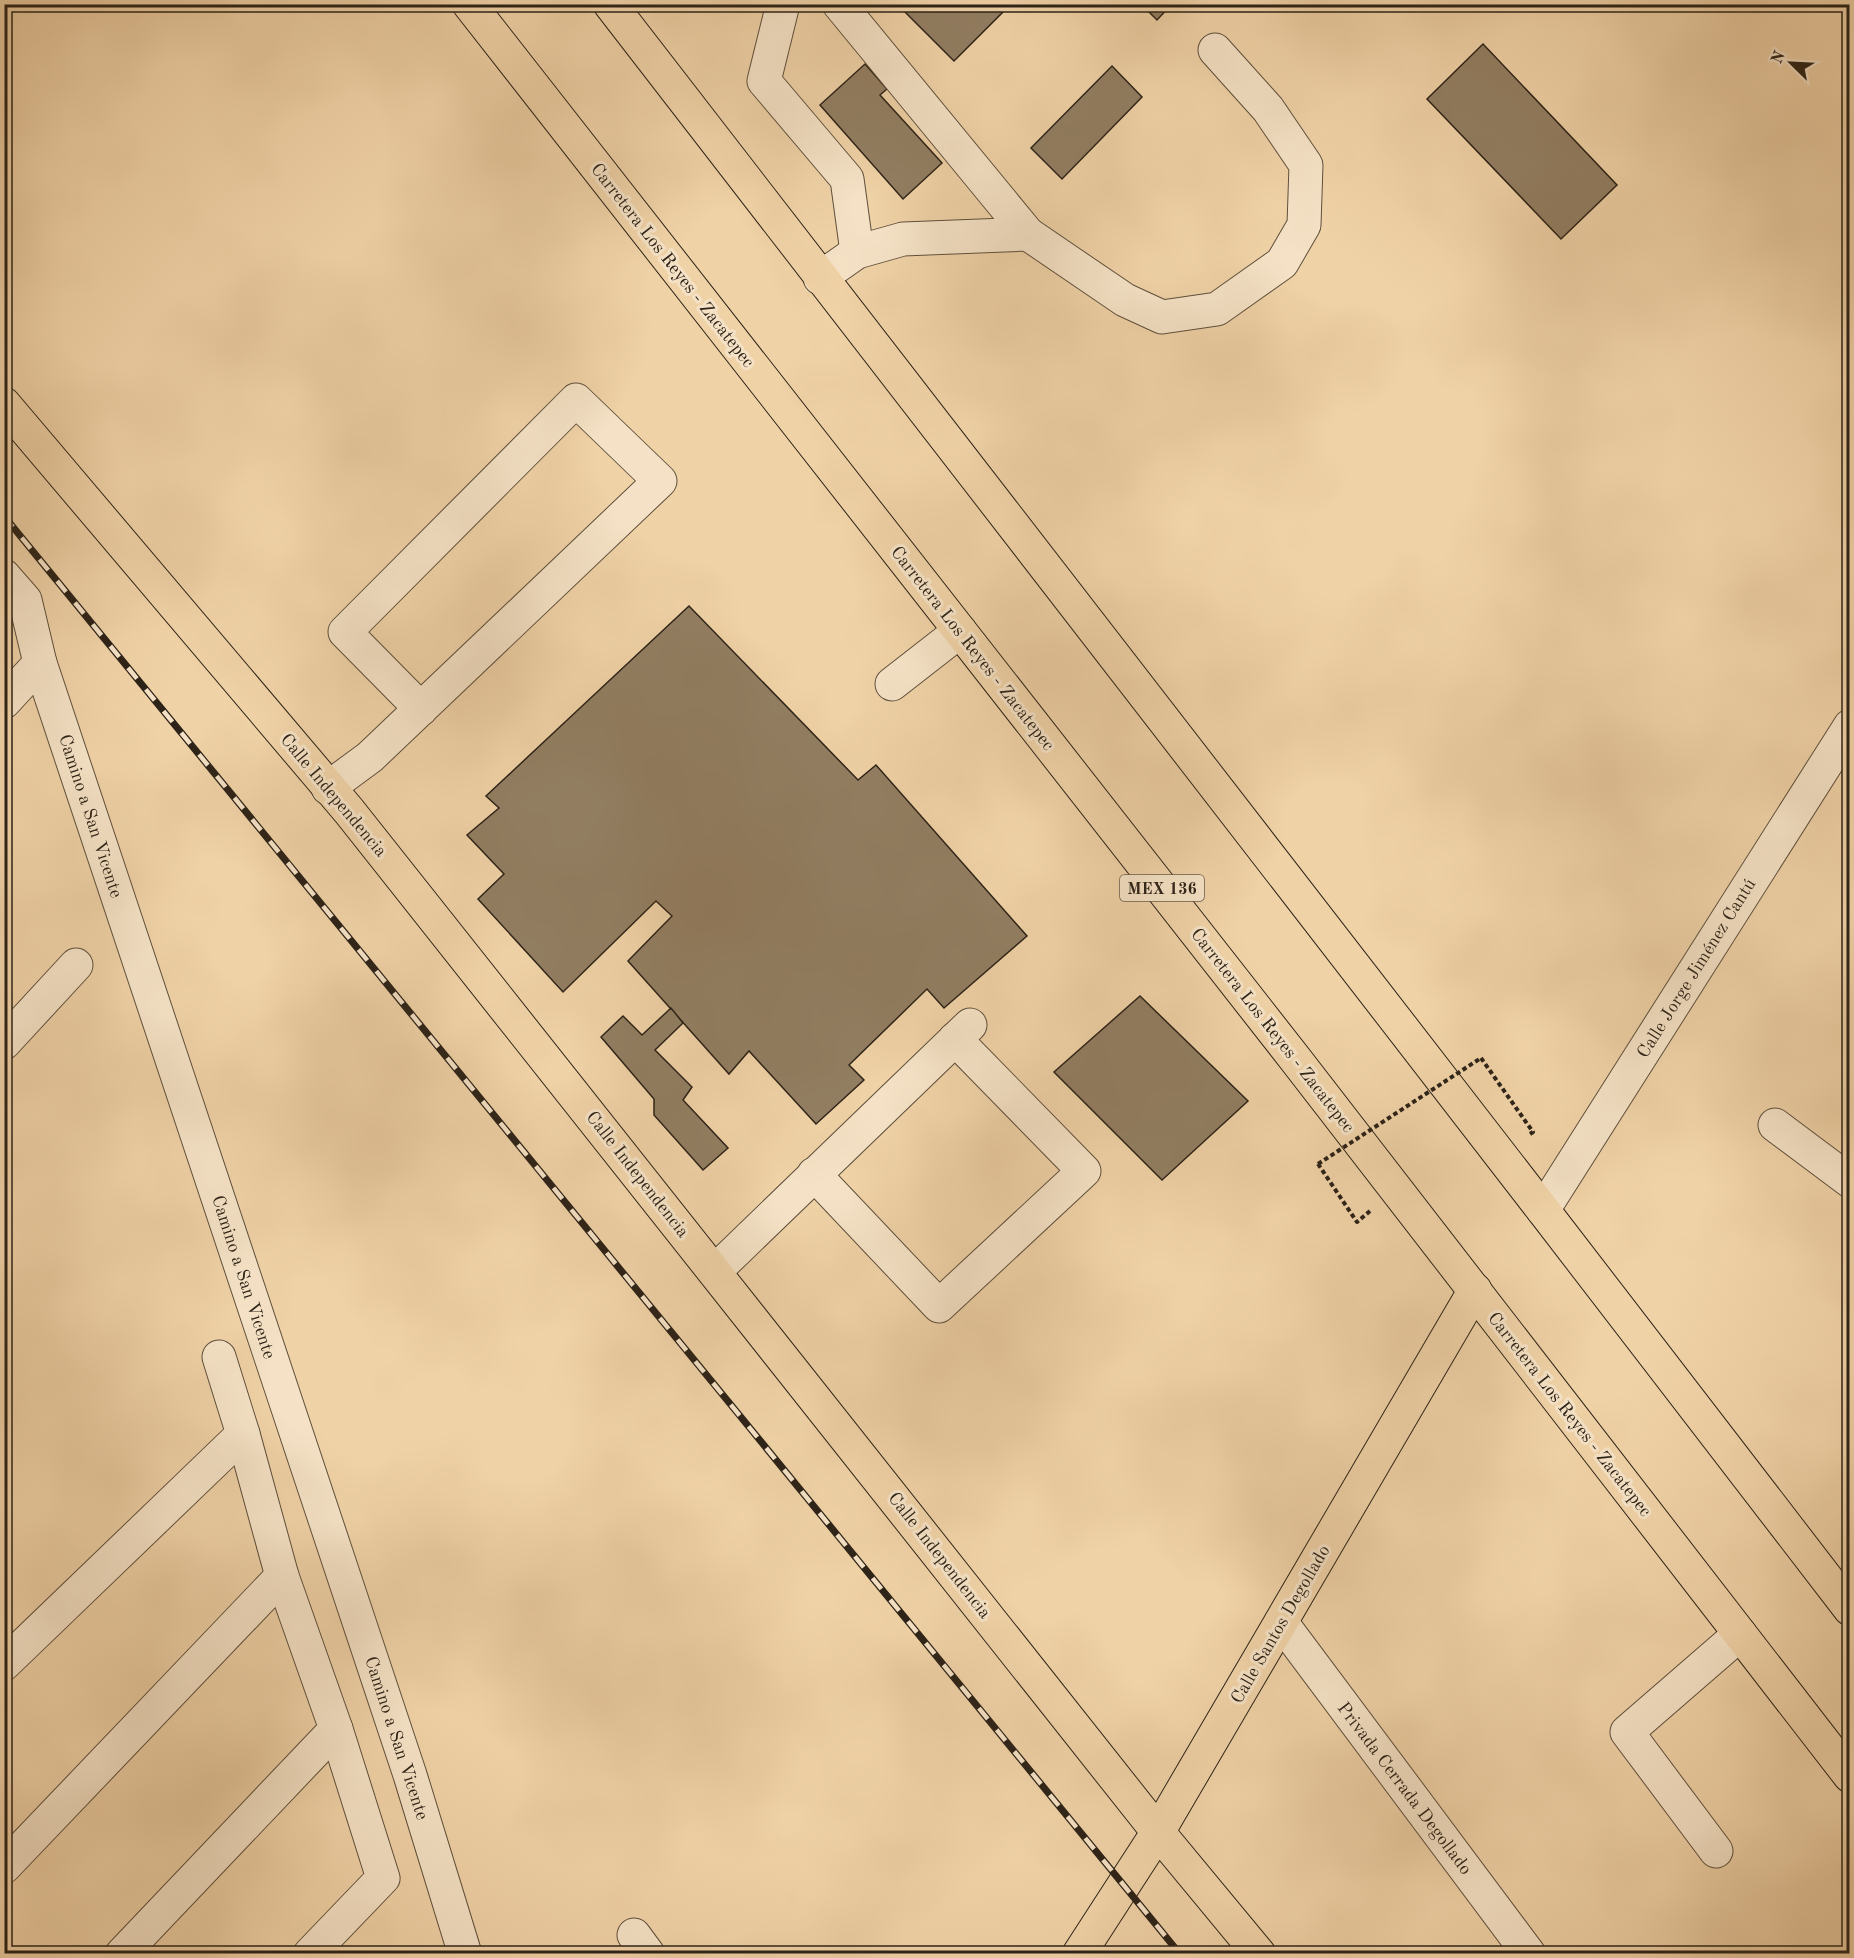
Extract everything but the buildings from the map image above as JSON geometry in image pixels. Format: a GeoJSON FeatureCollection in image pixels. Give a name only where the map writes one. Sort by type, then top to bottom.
{"type":"FeatureCollection","features":[{"type":"Feature","properties":{"kind":"main road","name":"Carretera Los Reyes - Zacatepec"},"geometry":{"type":"LineString","coordinates":[[469,4],[1475,1290],[1850,1776]]}},
{"type":"Feature","properties":{"kind":"main road"},"geometry":{"type":"LineString","coordinates":[[610,4],[1850,1609]]}},
{"type":"Feature","properties":{"kind":"main road","name":"Calle Independencia"},"geometry":{"type":"LineString","coordinates":[[4,404],[357,820],[1158,1832],[1259,1953]]}},
{"type":"Feature","properties":{"kind":"main road","name":"Calle Santos Degollado"},"geometry":{"type":"LineString","coordinates":[[1089,1949],[1475,1290]]}},
{"type":"Feature","properties":{"kind":"street"},"geometry":{"type":"LineString","coordinates":[[783,4],[764,81],[847,179],[857,252]]}},
{"type":"Feature","properties":{"kind":"street"},"geometry":{"type":"LineString","coordinates":[[839,4],[1028,234],[1125,300],[1162,317],[1217,309],[1282,263],[1304,225],[1306,165],[1268,109],[1215,50]]}},
{"type":"Feature","properties":{"kind":"street"},"geometry":{"type":"LineString","coordinates":[[820,278],[857,252],[903,239],[1028,234]]}},
{"type":"Feature","properties":{"kind":"street"},"geometry":{"type":"LineString","coordinates":[[328,788],[370,757],[422,709],[660,481],[576,400],[345,632],[422,709]]}},
{"type":"Feature","properties":{"kind":"street","name":"Camino a San Vicente"},"geometry":{"type":"LineString","coordinates":[[15,588],[410,1775],[461,1941]]}},
{"type":"Feature","properties":{"kind":"street"},"geometry":{"type":"LineString","coordinates":[[892,684],[960,631]]}},
{"type":"Feature","properties":{"kind":"street"},"geometry":{"type":"LineString","coordinates":[[4,702],[40,663]]}},
{"type":"Feature","properties":{"kind":"street","name":"Calle Jorge Jiménez Cantú"},"geometry":{"type":"LineString","coordinates":[[1543,1210],[1850,726]]}},
{"type":"Feature","properties":{"kind":"street"},"geometry":{"type":"LineString","coordinates":[[4,1043],[76,965]]}},
{"type":"Feature","properties":{"kind":"street"},"geometry":{"type":"LineString","coordinates":[[715,1272],[814,1174],[963,1032],[1084,1171],[939,1305],[814,1174]]}},
{"type":"Feature","properties":{"kind":"street"},"geometry":{"type":"LineString","coordinates":[[1775,1125],[1850,1181]]}},
{"type":"Feature","properties":{"kind":"street"},"geometry":{"type":"LineString","coordinates":[[219,1357],[282,1576],[336,1729],[383,1878],[310,1953]]}},
{"type":"Feature","properties":{"kind":"street"},"geometry":{"type":"LineString","coordinates":[[4,1664],[243,1434]]}},
{"type":"Feature","properties":{"kind":"street"},"geometry":{"type":"LineString","coordinates":[[4,1867],[282,1576]]}},
{"type":"Feature","properties":{"kind":"street","name":"Privada Cerrada Degollado"},"geometry":{"type":"LineString","coordinates":[[1281,1622],[1530,1953]]}},
{"type":"Feature","properties":{"kind":"street"},"geometry":{"type":"LineString","coordinates":[[1716,1851],[1627,1732],[1740,1634]]}},
{"type":"Feature","properties":{"kind":"street"},"geometry":{"type":"LineString","coordinates":[[122,1953],[336,1729]]}},
{"type":"Feature","properties":{"kind":"street"},"geometry":{"type":"LineString","coordinates":[[638,1953],[633,1935],[648,1953]]}},
{"type":"Feature","properties":{"kind":"street"},"geometry":{"type":"LineString","coordinates":[[437,1953],[461,1941]]}},
{"type":"Feature","properties":{"kind":"path"},"geometry":{"type":"LineString","coordinates":[[1357,1222],[1318,1164],[1481,1058],[1533,1132]]}},
{"type":"Feature","properties":{"kind":"railway"},"geometry":{"type":"LineString","coordinates":[[4,516],[1180,1954]]}}]}
